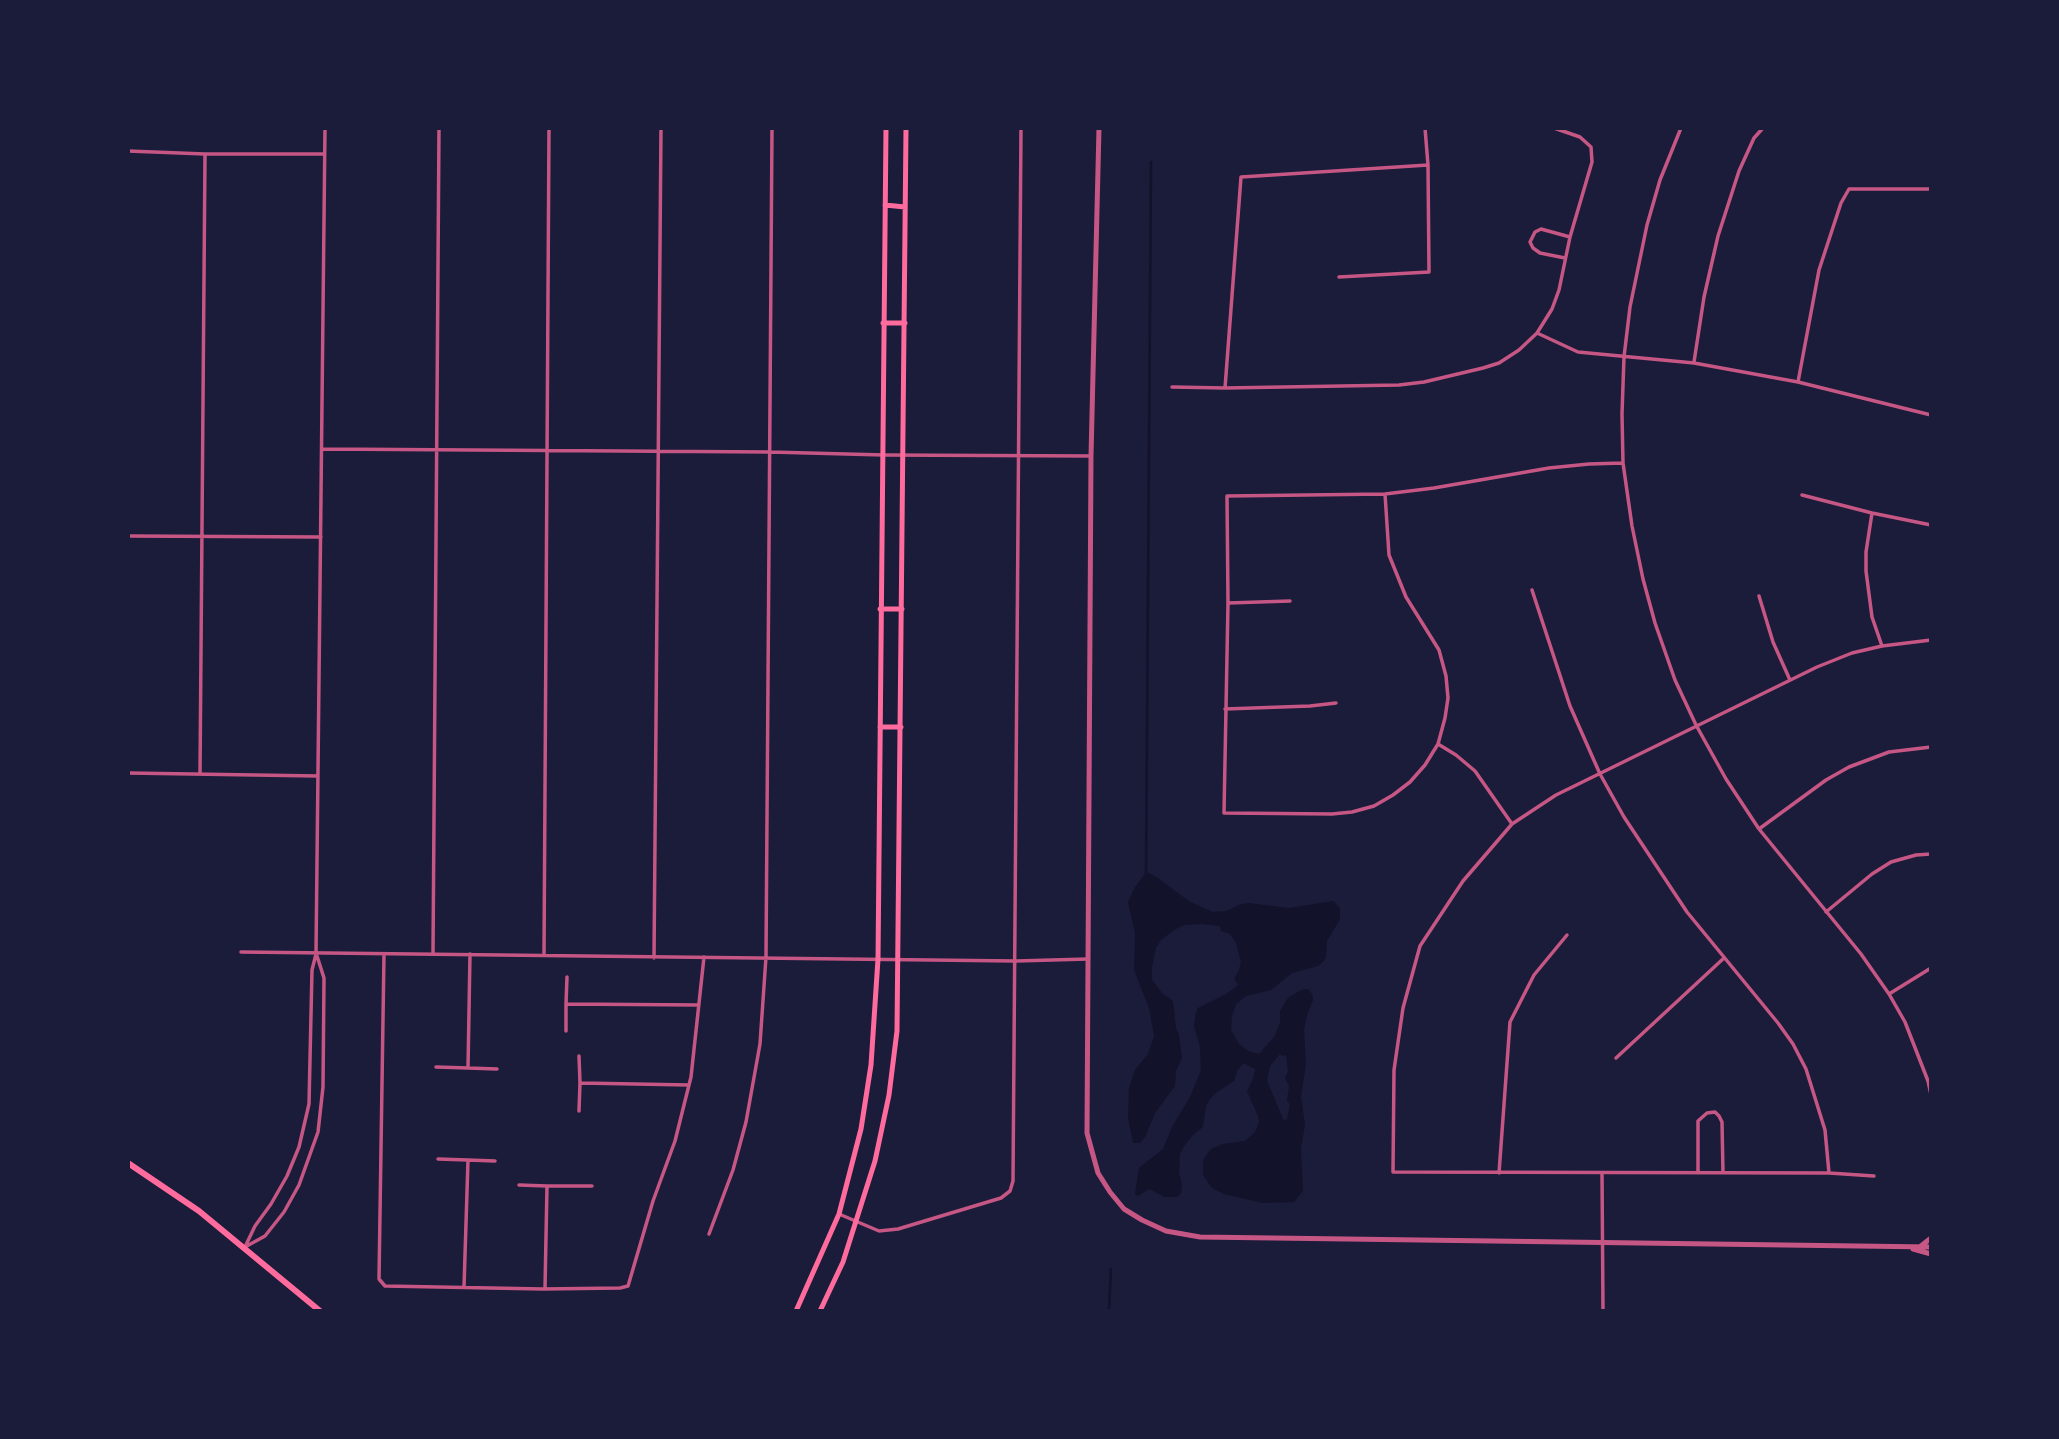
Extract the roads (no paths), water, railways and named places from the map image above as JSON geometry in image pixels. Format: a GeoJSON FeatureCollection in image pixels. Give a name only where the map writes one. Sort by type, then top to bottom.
{"type":"FeatureCollection","features":[{"type":"Feature","properties":{"kind":"main road"},"geometry":{"type":"LineString","coordinates":[[796,1311],[839,1214],[861,1129],[871,1065],[878,959],[886,128]]}},
{"type":"Feature","properties":{"kind":"main road"},"geometry":{"type":"LineString","coordinates":[[820,1311],[842,1262],[875,1161],[889,1095],[897,1031],[906,128]]}},
{"type":"Feature","properties":{"kind":"main road"},"geometry":{"type":"LineString","coordinates":[[885,205],[905,207]]}},
{"type":"Feature","properties":{"kind":"main road"},"geometry":{"type":"LineString","coordinates":[[883,323],[905,323]]}},
{"type":"Feature","properties":{"kind":"main road"},"geometry":{"type":"LineString","coordinates":[[880,609],[902,610]]}},
{"type":"Feature","properties":{"kind":"main road"},"geometry":{"type":"LineString","coordinates":[[880,727],[901,727]]}},
{"type":"Feature","properties":{"kind":"main road"},"geometry":{"type":"LineString","coordinates":[[128,1163],[199,1211],[320,1311]]}},
{"type":"Feature","properties":{"kind":"street"},"geometry":{"type":"LineString","coordinates":[[244,1248],[254,1226],[287,1176],[305,1126],[311,1079],[319,776],[325,128]]}},
{"type":"Feature","properties":{"kind":"street"},"geometry":{"type":"LineString","coordinates":[[433,954],[439,128]]}},
{"type":"Feature","properties":{"kind":"street"},"geometry":{"type":"LineString","coordinates":[[544,955],[549,128]]}},
{"type":"Feature","properties":{"kind":"street"},"geometry":{"type":"LineString","coordinates":[[654,957],[661,128]]}},
{"type":"Feature","properties":{"kind":"street"},"geometry":{"type":"LineString","coordinates":[[709,1234],[733,1170],[747,1122],[760,1044],[766,957],[772,128]]}},
{"type":"Feature","properties":{"kind":"street"},"geometry":{"type":"LineString","coordinates":[[839,1214],[878,1231],[898,1228],[992,1201],[1010,1191],[1013,1181],[1021,128]]}},
{"type":"Feature","properties":{"kind":"street"},"geometry":{"type":"LineString","coordinates":[[1099,128],[1091,456],[1087,1133],[1098,1173],[1110,1192],[1124,1209],[1142,1220],[1166,1231],[1200,1237],[1931,1247]]}},
{"type":"Feature","properties":{"kind":"street"},"geometry":{"type":"LineString","coordinates":[[1339,277],[1429,272],[1425,128]]}},
{"type":"Feature","properties":{"kind":"street"},"geometry":{"type":"LineString","coordinates":[[1172,387],[1399,385],[1424,382],[1499,363],[1519,350],[1537,332],[1552,309],[1592,162],[1591,147],[1580,137],[1554,128]]}},
{"type":"Feature","properties":{"kind":"street"},"geometry":{"type":"LineString","coordinates":[[1681,128],[1660,180],[1647,225],[1623,357],[1623,463],[1632,526],[1651,612],[1675,680],[1726,779],[1759,829],[1861,954],[1889,994],[1905,1022],[1930,1080],[1931,1095]]}},
{"type":"Feature","properties":{"kind":"street"},"geometry":{"type":"LineString","coordinates":[[1694,363],[1704,297],[1718,236],[1739,171],[1754,138],[1763,128]]}},
{"type":"Feature","properties":{"kind":"street"},"geometry":{"type":"LineString","coordinates":[[128,151],[324,154]]}},
{"type":"Feature","properties":{"kind":"street"},"geometry":{"type":"LineString","coordinates":[[200,774],[205,154]]}},
{"type":"Feature","properties":{"kind":"street"},"geometry":{"type":"LineString","coordinates":[[1225,388],[1241,177],[1428,165]]}},
{"type":"Feature","properties":{"kind":"street"},"geometry":{"type":"LineString","coordinates":[[1798,382],[1819,270],[1841,203],[1849,189],[1931,189]]}},
{"type":"Feature","properties":{"kind":"street"},"geometry":{"type":"LineString","coordinates":[[1566,259],[1540,253],[1530,242],[1535,232],[1541,229],[1570,237]]}},
{"type":"Feature","properties":{"kind":"street"},"geometry":{"type":"LineString","coordinates":[[1537,332],[1578,352],[1694,363],[1798,382],[1931,415]]}},
{"type":"Feature","properties":{"kind":"street"},"geometry":{"type":"LineString","coordinates":[[322,449],[1091,456]]}},
{"type":"Feature","properties":{"kind":"street"},"geometry":{"type":"LineString","coordinates":[[1385,494],[1389,555],[1406,597],[1439,650],[1446,677],[1446,718],[1438,744],[1410,782],[1374,806],[1332,814],[1224,813],[1227,496],[1385,494],[1549,468],[1623,463]]}},
{"type":"Feature","properties":{"kind":"street"},"geometry":{"type":"LineString","coordinates":[[1802,495],[1872,513],[1931,524]]}},
{"type":"Feature","properties":{"kind":"street"},"geometry":{"type":"LineString","coordinates":[[1872,513],[1866,571],[1872,617],[1882,646]]}},
{"type":"Feature","properties":{"kind":"street"},"geometry":{"type":"LineString","coordinates":[[128,536],[321,537]]}},
{"type":"Feature","properties":{"kind":"street"},"geometry":{"type":"LineString","coordinates":[[1532,590],[1570,706],[1600,774],[1656,867],[1687,912],[1778,1023],[1807,1069],[1825,1130],[1829,1174]]}},
{"type":"Feature","properties":{"kind":"street"},"geometry":{"type":"LineString","coordinates":[[1759,596],[1773,642],[1790,680]]}},
{"type":"Feature","properties":{"kind":"street"},"geometry":{"type":"LineString","coordinates":[[1228,603],[1290,601]]}},
{"type":"Feature","properties":{"kind":"street"},"geometry":{"type":"LineString","coordinates":[[1874,1176],[1393,1172],[1394,1070],[1403,1008],[1420,946],[1463,881],[1511,824],[1556,795],[1790,680],[1852,653],[1931,640]]}},
{"type":"Feature","properties":{"kind":"street"},"geometry":{"type":"LineString","coordinates":[[1225,709],[1336,703]]}},
{"type":"Feature","properties":{"kind":"street"},"geometry":{"type":"LineString","coordinates":[[1438,744],[1457,755],[1475,771],[1511,824]]}},
{"type":"Feature","properties":{"kind":"street"},"geometry":{"type":"LineString","coordinates":[[1759,829],[1826,780],[1849,767],[1889,752],[1931,747]]}},
{"type":"Feature","properties":{"kind":"street"},"geometry":{"type":"LineString","coordinates":[[128,773],[319,776]]}},
{"type":"Feature","properties":{"kind":"street"},"geometry":{"type":"LineString","coordinates":[[1826,912],[1891,862],[1931,854]]}},
{"type":"Feature","properties":{"kind":"street"},"geometry":{"type":"LineString","coordinates":[[1499,1173],[1510,1022],[1534,975],[1567,935]]}},
{"type":"Feature","properties":{"kind":"street"},"geometry":{"type":"LineString","coordinates":[[241,952],[1016,961],[1088,959]]}},
{"type":"Feature","properties":{"kind":"street"},"geometry":{"type":"LineString","coordinates":[[244,1248],[265,1236],[284,1212],[299,1185],[318,1132],[323,1087],[324,978],[316,954]]}},
{"type":"Feature","properties":{"kind":"street"},"geometry":{"type":"LineString","coordinates":[[384,954],[379,1279],[385,1286],[545,1288],[628,1286],[653,1201],[675,1141],[689,1085],[704,957]]}},
{"type":"Feature","properties":{"kind":"street"},"geometry":{"type":"LineString","coordinates":[[468,1068],[471,954]]}},
{"type":"Feature","properties":{"kind":"street"},"geometry":{"type":"LineString","coordinates":[[1616,1058],[1724,958]]}},
{"type":"Feature","properties":{"kind":"street"},"geometry":{"type":"LineString","coordinates":[[1889,994],[1931,968]]}},
{"type":"Feature","properties":{"kind":"street"},"geometry":{"type":"LineString","coordinates":[[566,977],[566,1031]]}},
{"type":"Feature","properties":{"kind":"street"},"geometry":{"type":"LineString","coordinates":[[566,1004],[699,1005]]}},
{"type":"Feature","properties":{"kind":"street"},"geometry":{"type":"LineString","coordinates":[[579,1056],[579,1111]]}},
{"type":"Feature","properties":{"kind":"street"},"geometry":{"type":"LineString","coordinates":[[436,1067],[497,1069]]}},
{"type":"Feature","properties":{"kind":"street"},"geometry":{"type":"LineString","coordinates":[[580,1083],[689,1085]]}},
{"type":"Feature","properties":{"kind":"street"},"geometry":{"type":"LineString","coordinates":[[1698,1174],[1698,1121],[1707,1112],[1715,1112],[1722,1122],[1723,1173]]}},
{"type":"Feature","properties":{"kind":"street"},"geometry":{"type":"LineString","coordinates":[[438,1159],[495,1161]]}},
{"type":"Feature","properties":{"kind":"street"},"geometry":{"type":"LineString","coordinates":[[464,1287],[468,1160]]}},
{"type":"Feature","properties":{"kind":"street"},"geometry":{"type":"LineString","coordinates":[[1602,1173],[1603,1311]]}},
{"type":"Feature","properties":{"kind":"street"},"geometry":{"type":"LineString","coordinates":[[519,1185],[592,1186]]}},
{"type":"Feature","properties":{"kind":"street"},"geometry":{"type":"LineString","coordinates":[[545,1288],[547,1186]]}},
{"type":"Feature","properties":{"kind":"street"},"geometry":{"type":"LineString","coordinates":[[1921,1246],[1931,1238]]}},
{"type":"Feature","properties":{"kind":"street"},"geometry":{"type":"LineString","coordinates":[[1903,1246],[1931,1254]]}},
{"type":"Feature","properties":{"kind":"waterway"},"geometry":{"type":"LineString","coordinates":[[1146,876],[1151,162]]}},
{"type":"Feature","properties":{"kind":"waterway"},"geometry":{"type":"LineString","coordinates":[[1109,1311],[1111,1269]]}}]}
